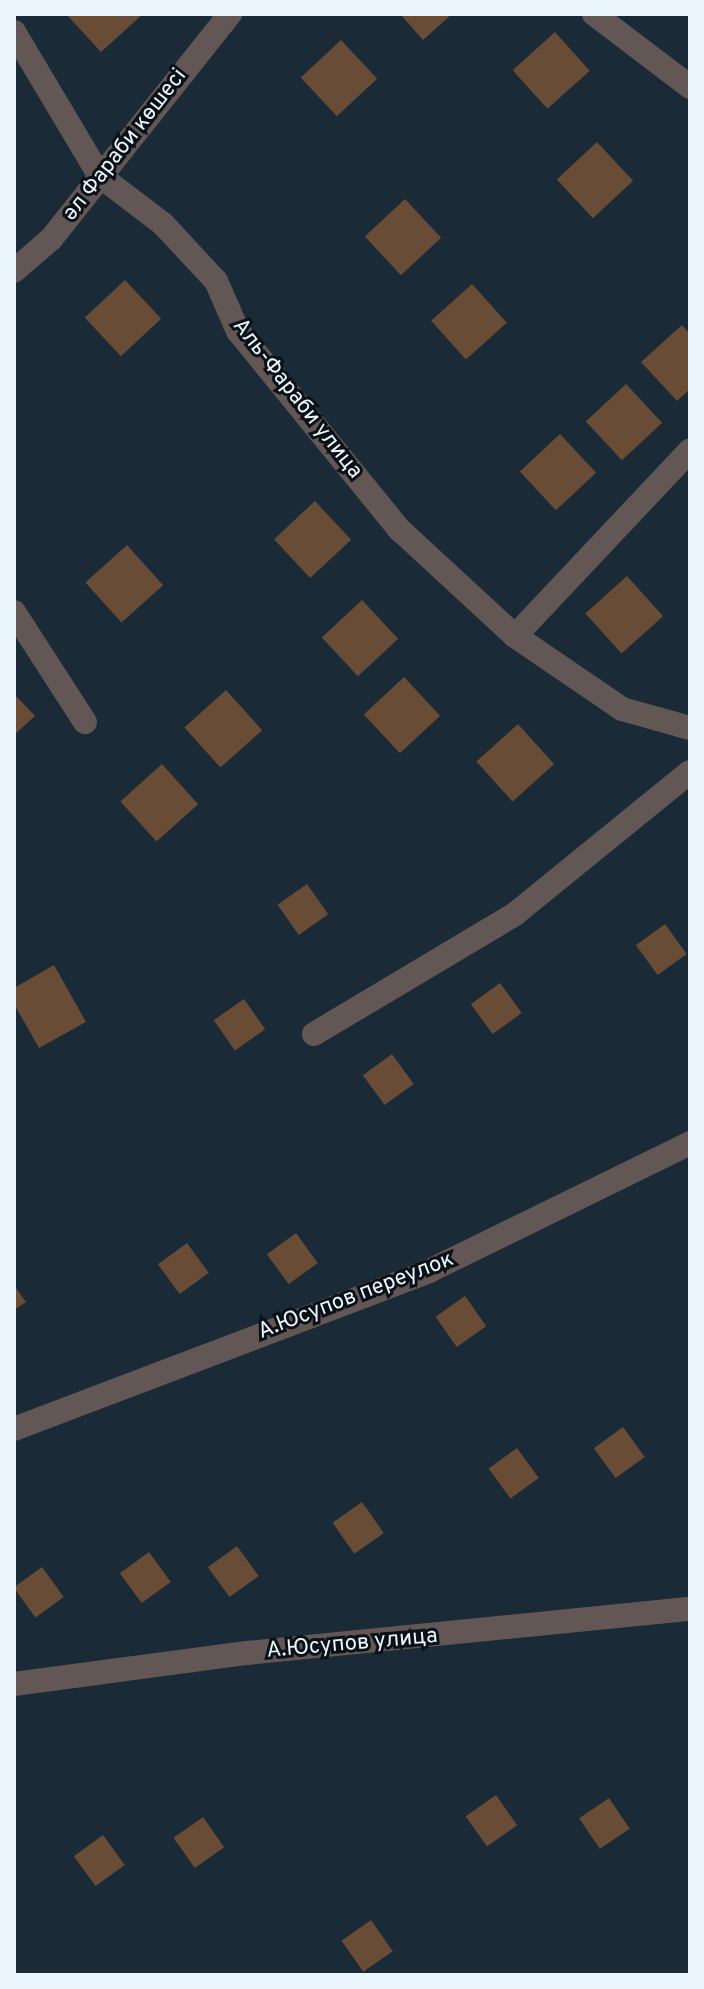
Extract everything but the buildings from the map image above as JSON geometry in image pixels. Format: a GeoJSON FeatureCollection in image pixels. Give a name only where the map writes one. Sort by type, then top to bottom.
{"type":"FeatureCollection","features":[{"type":"Feature","properties":{"kind":"street","name":"әл Фараби көшесі"},"geometry":{"type":"LineString","coordinates":[[14,271],[51,239],[230,14]]}},
{"type":"Feature","properties":{"kind":"street"},"geometry":{"type":"LineString","coordinates":[[594,14],[690,87]]}},
{"type":"Feature","properties":{"kind":"street","name":"Аль-Фараби улица"},"geometry":{"type":"LineString","coordinates":[[14,32],[100,176],[163,224],[216,281],[238,331],[400,530],[515,636],[622,709],[690,728]]}},
{"type":"Feature","properties":{"kind":"street"},"geometry":{"type":"LineString","coordinates":[[515,636],[690,450]]}},
{"type":"Feature","properties":{"kind":"street"},"geometry":{"type":"LineString","coordinates":[[14,612],[85,722]]}},
{"type":"Feature","properties":{"kind":"street"},"geometry":{"type":"LineString","coordinates":[[314,1034],[515,914],[690,772]]}},
{"type":"Feature","properties":{"kind":"street","name":"А.Юсупов переулок"},"geometry":{"type":"LineString","coordinates":[[14,1429],[429,1271],[690,1143]]}},
{"type":"Feature","properties":{"kind":"street","name":"А.Юсупов улица"},"geometry":{"type":"LineString","coordinates":[[14,1684],[247,1653],[690,1609]]}}]}
